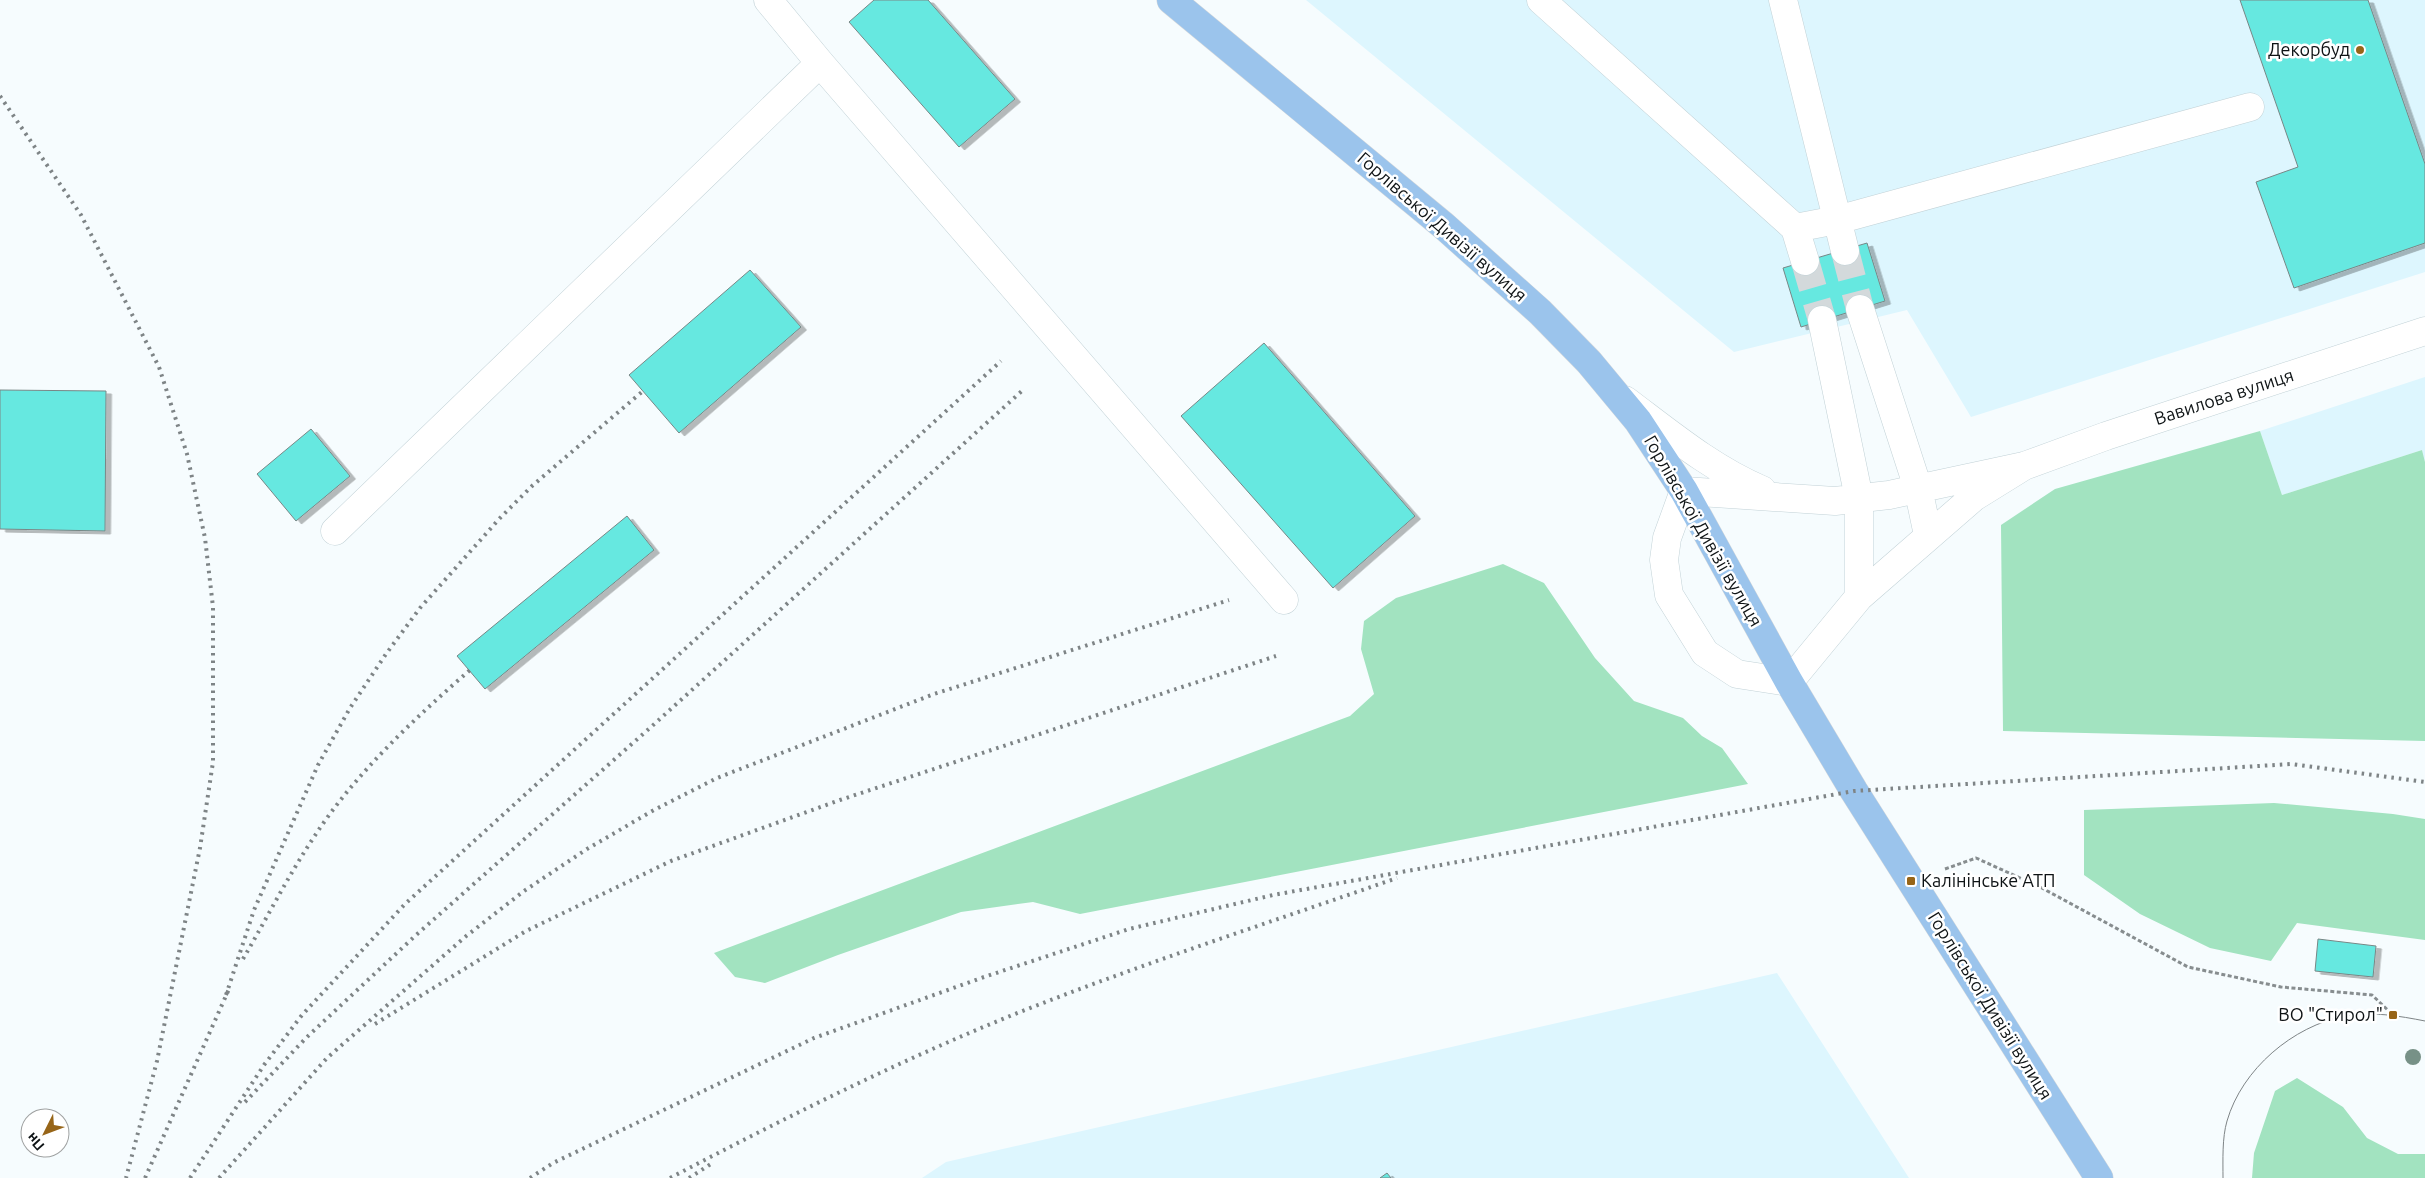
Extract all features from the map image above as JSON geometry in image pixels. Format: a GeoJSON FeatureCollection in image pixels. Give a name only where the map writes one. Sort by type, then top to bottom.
{"type":"FeatureCollection","features":[{"type":"Feature","properties":{"kind":"main road","name":"Горлівської Дивізії вулиця"},"geometry":{"type":"LineString","coordinates":[[1171,0],[1444,226],[1540,312],[1590,362],[1638,421],[1684,491],[1789,682],[1911,881],[2099,1178]]}},
{"type":"Feature","properties":{"kind":"street"},"geometry":{"type":"LineString","coordinates":[[768,0],[820,63],[1284,600]]}},
{"type":"Feature","properties":{"kind":"street"},"geometry":{"type":"LineString","coordinates":[[1541,0],[1796,228],[1805,261]]}},
{"type":"Feature","properties":{"kind":"street"},"geometry":{"type":"LineString","coordinates":[[1783,0],[1845,251]]}},
{"type":"Feature","properties":{"kind":"street"},"geometry":{"type":"LineString","coordinates":[[335,531],[820,63]]}},
{"type":"Feature","properties":{"kind":"street"},"geometry":{"type":"LineString","coordinates":[[1796,228],[1837,220],[2250,107]]}},
{"type":"Feature","properties":{"kind":"street"},"geometry":{"type":"LineString","coordinates":[[1860,309],[1918,488],[1928,535]]}},
{"type":"Feature","properties":{"kind":"street"},"geometry":{"type":"LineString","coordinates":[[1822,320],[1859,498],[1858,597]]}},
{"type":"Feature","properties":{"kind":"street","name":"Вавилова вулиця"},"geometry":{"type":"LineString","coordinates":[[2024,466],[2106,436],[2425,331]]}},
{"type":"Feature","properties":{"kind":"street"},"geometry":{"type":"LineString","coordinates":[[1616,394],[1692,450],[1738,480],[1779,496]]}},
{"type":"Feature","properties":{"kind":"street"},"geometry":{"type":"LineString","coordinates":[[2024,466],[1974,497],[1858,597],[1789,682],[1737,674],[1705,653],[1669,595],[1664,560],[1667,538],[1684,491],[1835,501],[1918,488],[2024,466]]}},
{"type":"Feature","properties":{"kind":"path"},"geometry":{"type":"LineString","coordinates":[[1911,881],[1976,858],[2040,887],[2188,967],[2280,987],[2372,995],[2393,1015]]}},
{"type":"Feature","properties":{"kind":"shaded area"},"geometry":{"type":"Polygon","coordinates":[[[1306,0],[2425,0],[2425,272],[1971,417],[1907,310],[1734,352],[1306,0]]]}},
{"type":"Feature","properties":{"kind":"shaded area"},"geometry":{"type":"Polygon","coordinates":[[[2425,377],[2425,462],[2422,450],[2282,495],[2260,431],[2425,377]]]}},
{"type":"Feature","properties":{"kind":"shaded area"},"geometry":{"type":"Polygon","coordinates":[[[1777,973],[1909,1178],[922,1178],[946,1162],[1777,973]]]}},
{"type":"Feature","properties":{"kind":"green space"},"geometry":{"type":"Polygon","coordinates":[[[2260,431],[2282,495],[2422,450],[2425,462],[2425,741],[2003,731],[2001,525],[2055,489],[2260,431]]]}},
{"type":"Feature","properties":{"kind":"green space"},"geometry":{"type":"Polygon","coordinates":[[[1503,564],[1544,583],[1595,658],[1634,701],[1683,718],[1702,736],[1722,748],[1748,784],[1080,914],[1033,902],[961,912],[765,983],[735,977],[714,953],[1350,716],[1374,694],[1361,649],[1364,621],[1396,598],[1503,564]]]}},
{"type":"Feature","properties":{"kind":"green space"},"geometry":{"type":"Polygon","coordinates":[[[2274,803],[2393,814],[2425,819],[2425,940],[2297,923],[2271,961],[2210,948],[2140,914],[2084,875],[2084,810],[2274,803]]]}},
{"type":"Feature","properties":{"kind":"green space"},"geometry":{"type":"Polygon","coordinates":[[[2297,1078],[2343,1107],[2367,1138],[2398,1154],[2425,1154],[2425,1178],[2252,1178],[2254,1153],[2275,1091],[2297,1078]]]}},
{"type":"Feature","properties":{"kind":"building"},"geometry":{"type":"Polygon","coordinates":[[[874,0],[928,0],[1015,99],[959,147],[849,22],[874,0]]]}},
{"type":"Feature","properties":{"kind":"building"},"geometry":{"type":"Polygon","coordinates":[[[2240,0],[2368,0],[2425,164],[2425,243],[2294,288],[2256,182],[2298,167],[2240,0]]]}},
{"type":"Feature","properties":{"kind":"building"},"geometry":{"type":"Polygon","coordinates":[[[1867,243],[1885,301],[1801,327],[1783,268],[1867,243]]]}},
{"type":"Feature","properties":{"kind":"building"},"geometry":{"type":"Polygon","coordinates":[[[750,270],[801,327],[679,433],[629,375],[750,270]]]}},
{"type":"Feature","properties":{"kind":"building"},"geometry":{"type":"Polygon","coordinates":[[[1264,343],[1415,516],[1333,588],[1181,416],[1264,343]]]}},
{"type":"Feature","properties":{"kind":"building"},"geometry":{"type":"Polygon","coordinates":[[[0,390],[106,391],[105,531],[0,529],[0,390]]]}},
{"type":"Feature","properties":{"kind":"building"},"geometry":{"type":"Polygon","coordinates":[[[311,429],[350,476],[296,521],[257,474],[311,429]]]}},
{"type":"Feature","properties":{"kind":"building"},"geometry":{"type":"Polygon","coordinates":[[[627,516],[654,550],[485,689],[457,656],[627,516]]]}},
{"type":"Feature","properties":{"kind":"building"},"geometry":{"type":"Polygon","coordinates":[[[2318,939],[2376,946],[2373,977],[2315,971],[2318,939]]]}},
{"type":"Feature","properties":{"kind":"building"},"geometry":{"type":"Polygon","coordinates":[[[1387,1173],[1391,1178],[1380,1178],[1387,1173]]]}},
{"type":"Feature","properties":{"kind":"tunnel"},"geometry":{"type":"LineString","coordinates":[[1845,251],[1860,309]]}},
{"type":"Feature","properties":{"kind":"tunnel"},"geometry":{"type":"LineString","coordinates":[[1805,261],[1822,320]]}},
{"type":"Feature","properties":{"kind":"tram line"},"geometry":{"type":"LineString","coordinates":[[2223,1178],[2224,1135],[2234,1102],[2244,1084],[2272,1053],[2307,1029],[2345,1016],[2375,1014],[2425,1021]]}},
{"type":"Feature","properties":{"kind":"railway"},"geometry":{"type":"LineString","coordinates":[[0,96],[81,215],[159,367],[187,454],[205,538],[213,607],[213,762],[200,848],[157,1061],[126,1178]]}},
{"type":"Feature","properties":{"kind":"railway"},"geometry":{"type":"LineString","coordinates":[[190,1178],[264,1065],[302,1015],[405,904],[1001,361]]}},
{"type":"Feature","properties":{"kind":"railway"},"geometry":{"type":"LineString","coordinates":[[245,1102],[307,1037],[415,936],[651,727],[1023,390]]}},
{"type":"Feature","properties":{"kind":"railway"},"geometry":{"type":"LineString","coordinates":[[226,995],[254,910],[318,765],[350,708],[386,654],[420,608],[500,518],[532,486],[643,391]]}},
{"type":"Feature","properties":{"kind":"railway"},"geometry":{"type":"LineString","coordinates":[[219,1178],[327,1058],[465,937],[524,891],[587,849],[654,810],[717,778],[934,694],[1229,600]]}},
{"type":"Feature","properties":{"kind":"railway"},"geometry":{"type":"LineString","coordinates":[[375,1024],[526,931],[671,861],[840,800],[1276,656]]}},
{"type":"Feature","properties":{"kind":"railway"},"geometry":{"type":"LineString","coordinates":[[243,959],[316,834],[349,790],[387,747],[470,670]]}},
{"type":"Feature","properties":{"kind":"railway"},"geometry":{"type":"LineString","coordinates":[[530,1178],[553,1163],[814,1038],[984,977],[1129,929],[1273,895],[1854,791],[2291,764],[2425,782]]}},
{"type":"Feature","properties":{"kind":"railway"},"geometry":{"type":"LineString","coordinates":[[670,1178],[843,1090],[975,1030],[1208,943],[1397,878]]}},
{"type":"Feature","properties":{"kind":"railway"},"geometry":{"type":"LineString","coordinates":[[145,1178],[229,989]]}},
{"type":"Feature","properties":{"kind":"railway"},"geometry":{"type":"LineString","coordinates":[[689,1178],[714,1162]]}},
{"type":"Feature","properties":{"kind":"place","name":"Декорбуд"},"geometry":{"type":"Point","coordinates":[2360,50]}},
{"type":"Feature","properties":{"kind":"place","name":"Калінінське АТП"},"geometry":{"type":"Point","coordinates":[1911,881]}},
{"type":"Feature","properties":{"kind":"place","name":"ВО \"Стирол\""},"geometry":{"type":"Point","coordinates":[2393,1015]}}]}
